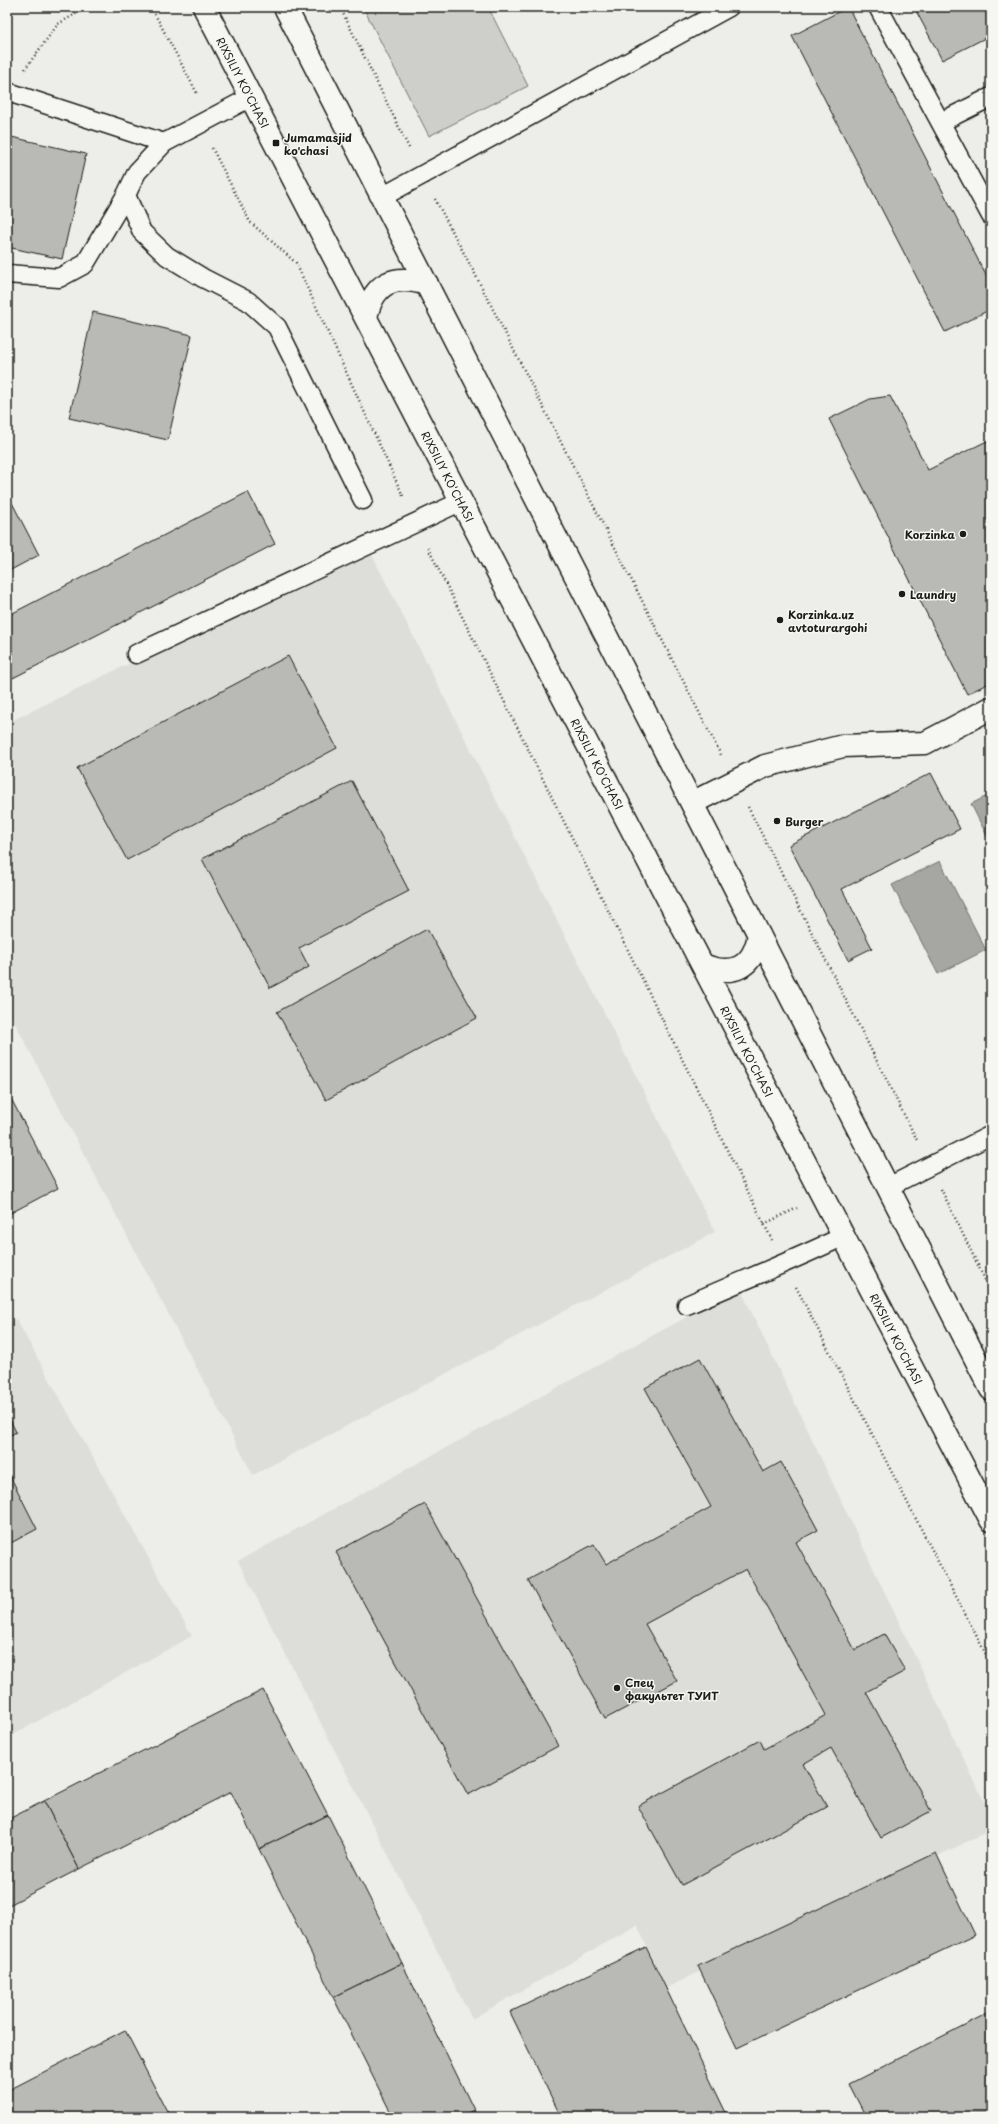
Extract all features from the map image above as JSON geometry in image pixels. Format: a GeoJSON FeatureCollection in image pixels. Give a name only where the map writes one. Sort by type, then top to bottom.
{"type":"FeatureCollection","features":[{"type":"Feature","properties":{"kind":"main road","name":"RIXSILIY KO'CHASI"},"geometry":{"type":"LineString","coordinates":[[204,7],[991,1520]]}},
{"type":"Feature","properties":{"kind":"main road"},"geometry":{"type":"LineString","coordinates":[[285,7],[991,1389]]}},
{"type":"Feature","properties":{"kind":"main road"},"geometry":{"type":"LineString","coordinates":[[366,317],[374,297],[387,283],[408,280],[427,284]]}},
{"type":"Feature","properties":{"kind":"main road"},"geometry":{"type":"LineString","coordinates":[[692,804],[765,766],[844,746],[925,743],[991,708]]}},
{"type":"Feature","properties":{"kind":"main road"},"geometry":{"type":"LineString","coordinates":[[703,965],[722,970],[741,968],[754,953],[759,935]]}},
{"type":"Feature","properties":{"kind":"lane"},"geometry":{"type":"LineString","coordinates":[[382,197],[729,7]]}},
{"type":"Feature","properties":{"kind":"lane"},"geometry":{"type":"LineString","coordinates":[[878,7],[942,122],[991,216]]}},
{"type":"Feature","properties":{"kind":"lane"},"geometry":{"type":"LineString","coordinates":[[8,92],[164,143]]}},
{"type":"Feature","properties":{"kind":"lane"},"geometry":{"type":"LineString","coordinates":[[7,274],[59,278],[85,264],[109,226],[137,172],[164,143],[251,97]]}},
{"type":"Feature","properties":{"kind":"lane"},"geometry":{"type":"LineString","coordinates":[[942,122],[991,97]]}},
{"type":"Feature","properties":{"kind":"lane"},"geometry":{"type":"LineString","coordinates":[[126,195],[142,232],[167,256],[203,278],[248,301],[277,327],[363,500]]}},
{"type":"Feature","properties":{"kind":"lane"},"geometry":{"type":"LineString","coordinates":[[136,654],[375,541],[416,524],[462,501]]}},
{"type":"Feature","properties":{"kind":"lane"},"geometry":{"type":"LineString","coordinates":[[888,1187],[991,1135]]}},
{"type":"Feature","properties":{"kind":"lane"},"geometry":{"type":"LineString","coordinates":[[687,1305],[784,1264],[844,1236]]}},
{"type":"Feature","properties":{"kind":"path"},"geometry":{"type":"LineString","coordinates":[[8,92],[58,24],[88,7]]}},
{"type":"Feature","properties":{"kind":"path"},"geometry":{"type":"LineString","coordinates":[[151,7],[211,119],[212,147],[214,153],[250,222],[296,263],[416,524],[842,1380],[991,1664]]}},
{"type":"Feature","properties":{"kind":"path"},"geometry":{"type":"LineString","coordinates":[[340,7],[422,175],[475,274],[734,781],[930,1166],[991,1292]]}},
{"type":"Feature","properties":{"kind":"shaded area"},"geometry":{"type":"Polygon","coordinates":[[[363,7],[488,7],[528,86],[429,136],[363,7]]]}},
{"type":"Feature","properties":{"kind":"shaded area"},"geometry":{"type":"Polygon","coordinates":[[[368,547],[715,1232],[253,1475],[7,1008],[7,723],[368,547]]]}},
{"type":"Feature","properties":{"kind":"shaded area"},"geometry":{"type":"Polygon","coordinates":[[[991,794],[991,844],[971,804],[991,794]]]}},
{"type":"Feature","properties":{"kind":"shaded area"},"geometry":{"type":"Polygon","coordinates":[[[940,861],[986,950],[938,974],[892,885],[940,861]]]}},
{"type":"Feature","properties":{"kind":"shaded area","name":"Спец факультет ТУИТ"},"geometry":{"type":"Polygon","coordinates":[[[740,1288],[991,1816],[991,1830],[666,1988],[637,1925],[472,2019],[238,1561],[740,1288]]]}},
{"type":"Feature","properties":{"kind":"shaded area"},"geometry":{"type":"Polygon","coordinates":[[[16,1319],[192,1636],[7,1738],[7,1324],[16,1319]]]}},
{"type":"Feature","properties":{"kind":"building"},"geometry":{"type":"Polygon","coordinates":[[[848,7],[991,285],[991,309],[945,332],[792,36],[848,7]]]}},
{"type":"Feature","properties":{"kind":"building"},"geometry":{"type":"Polygon","coordinates":[[[914,7],[991,7],[991,35],[942,60],[914,7]]]}},
{"type":"Feature","properties":{"kind":"building"},"geometry":{"type":"Polygon","coordinates":[[[7,136],[86,154],[62,259],[7,247],[7,136]]]}},
{"type":"Feature","properties":{"kind":"building"},"geometry":{"type":"Polygon","coordinates":[[[93,312],[192,335],[168,440],[69,418],[93,312]]]}},
{"type":"Feature","properties":{"kind":"building"},"geometry":{"type":"Polygon","coordinates":[[[890,396],[928,470],[991,439],[991,682],[967,694],[829,419],[870,399],[890,396]]]}},
{"type":"Feature","properties":{"kind":"building"},"geometry":{"type":"Polygon","coordinates":[[[248,492],[275,544],[7,681],[7,616],[248,492]]]}},
{"type":"Feature","properties":{"kind":"building"},"geometry":{"type":"Polygon","coordinates":[[[7,493],[39,555],[7,572],[7,493]]]}},
{"type":"Feature","properties":{"kind":"building"},"geometry":{"type":"Polygon","coordinates":[[[288,656],[337,748],[127,860],[77,768],[288,656]]]}},
{"type":"Feature","properties":{"kind":"building"},"geometry":{"type":"Polygon","coordinates":[[[931,773],[960,829],[842,889],[872,948],[848,960],[789,845],[931,773]]]}},
{"type":"Feature","properties":{"kind":"building"},"geometry":{"type":"Polygon","coordinates":[[[352,781],[409,891],[299,948],[309,967],[270,988],[202,859],[352,781]]]}},
{"type":"Feature","properties":{"kind":"building"},"geometry":{"type":"Polygon","coordinates":[[[427,929],[477,1018],[326,1100],[277,1012],[427,929]]]}},
{"type":"Feature","properties":{"kind":"building"},"geometry":{"type":"Polygon","coordinates":[[[7,1091],[58,1188],[7,1215],[7,1091]]]}},
{"type":"Feature","properties":{"kind":"building"},"geometry":{"type":"Polygon","coordinates":[[[700,1358],[763,1472],[781,1462],[818,1530],[796,1542],[855,1650],[884,1634],[905,1671],[866,1692],[931,1811],[881,1838],[831,1748],[803,1764],[827,1807],[682,1885],[638,1806],[760,1740],[764,1749],[826,1715],[746,1569],[645,1624],[677,1681],[605,1719],[528,1580],[594,1544],[606,1564],[711,1507],[645,1388],[700,1358]]]}},
{"type":"Feature","properties":{"kind":"building"},"geometry":{"type":"Polygon","coordinates":[[[7,1414],[16,1432],[7,1437],[7,1414]]]}},
{"type":"Feature","properties":{"kind":"building"},"geometry":{"type":"Polygon","coordinates":[[[7,1470],[37,1529],[7,1545],[7,1470]]]}},
{"type":"Feature","properties":{"kind":"building"},"geometry":{"type":"Polygon","coordinates":[[[425,1504],[558,1746],[468,1795],[336,1552],[425,1504]]]}},
{"type":"Feature","properties":{"kind":"building"},"geometry":{"type":"Polygon","coordinates":[[[263,1690],[328,1815],[259,1849],[231,1792],[79,1869],[44,1801],[263,1690]]]}},
{"type":"Feature","properties":{"kind":"building"},"geometry":{"type":"Polygon","coordinates":[[[44,1801],[79,1869],[7,1906],[7,1820],[44,1801]]]}},
{"type":"Feature","properties":{"kind":"building"},"geometry":{"type":"Polygon","coordinates":[[[328,1815],[402,1963],[333,1997],[259,1849],[328,1815]]]}},
{"type":"Feature","properties":{"kind":"building"},"geometry":{"type":"Polygon","coordinates":[[[936,1853],[975,1935],[737,2048],[698,1966],[936,1853]]]}},
{"type":"Feature","properties":{"kind":"building"},"geometry":{"type":"Polygon","coordinates":[[[646,1947],[728,2117],[561,2117],[510,2012],[646,1947]]]}},
{"type":"Feature","properties":{"kind":"building"},"geometry":{"type":"Polygon","coordinates":[[[402,1963],[474,2110],[460,2117],[393,2117],[333,1997],[402,1963]]]}},
{"type":"Feature","properties":{"kind":"building"},"geometry":{"type":"Polygon","coordinates":[[[990,2012],[991,2117],[866,2117],[849,2084],[990,2012]]]}},
{"type":"Feature","properties":{"kind":"building"},"geometry":{"type":"Polygon","coordinates":[[[125,2030],[170,2117],[11,2117],[7,2110],[7,2091],[125,2030]]]}},
{"type":"Feature","properties":{"kind":"building"},"geometry":{"type":"Polygon","coordinates":[[[474,2110],[477,2117],[460,2117],[474,2110]]]}},
{"type":"Feature","properties":{"kind":"place","name":"Jumamasjid ko'chasi"},"geometry":{"type":"Point","coordinates":[276,143]}},
{"type":"Feature","properties":{"kind":"place","name":"Korzinka"},"geometry":{"type":"Point","coordinates":[963,534]}},
{"type":"Feature","properties":{"kind":"place","name":"Laundry"},"geometry":{"type":"Point","coordinates":[902,594]}},
{"type":"Feature","properties":{"kind":"place","name":"Korzinka.uz avtoturargohi"},"geometry":{"type":"Point","coordinates":[780,620]}},
{"type":"Feature","properties":{"kind":"place","name":"Burger"},"geometry":{"type":"Point","coordinates":[777,821]}},
{"type":"Feature","properties":{"kind":"place","name":"Спец факультет ТУИТ"},"geometry":{"type":"Point","coordinates":[617,1688]}}]}
